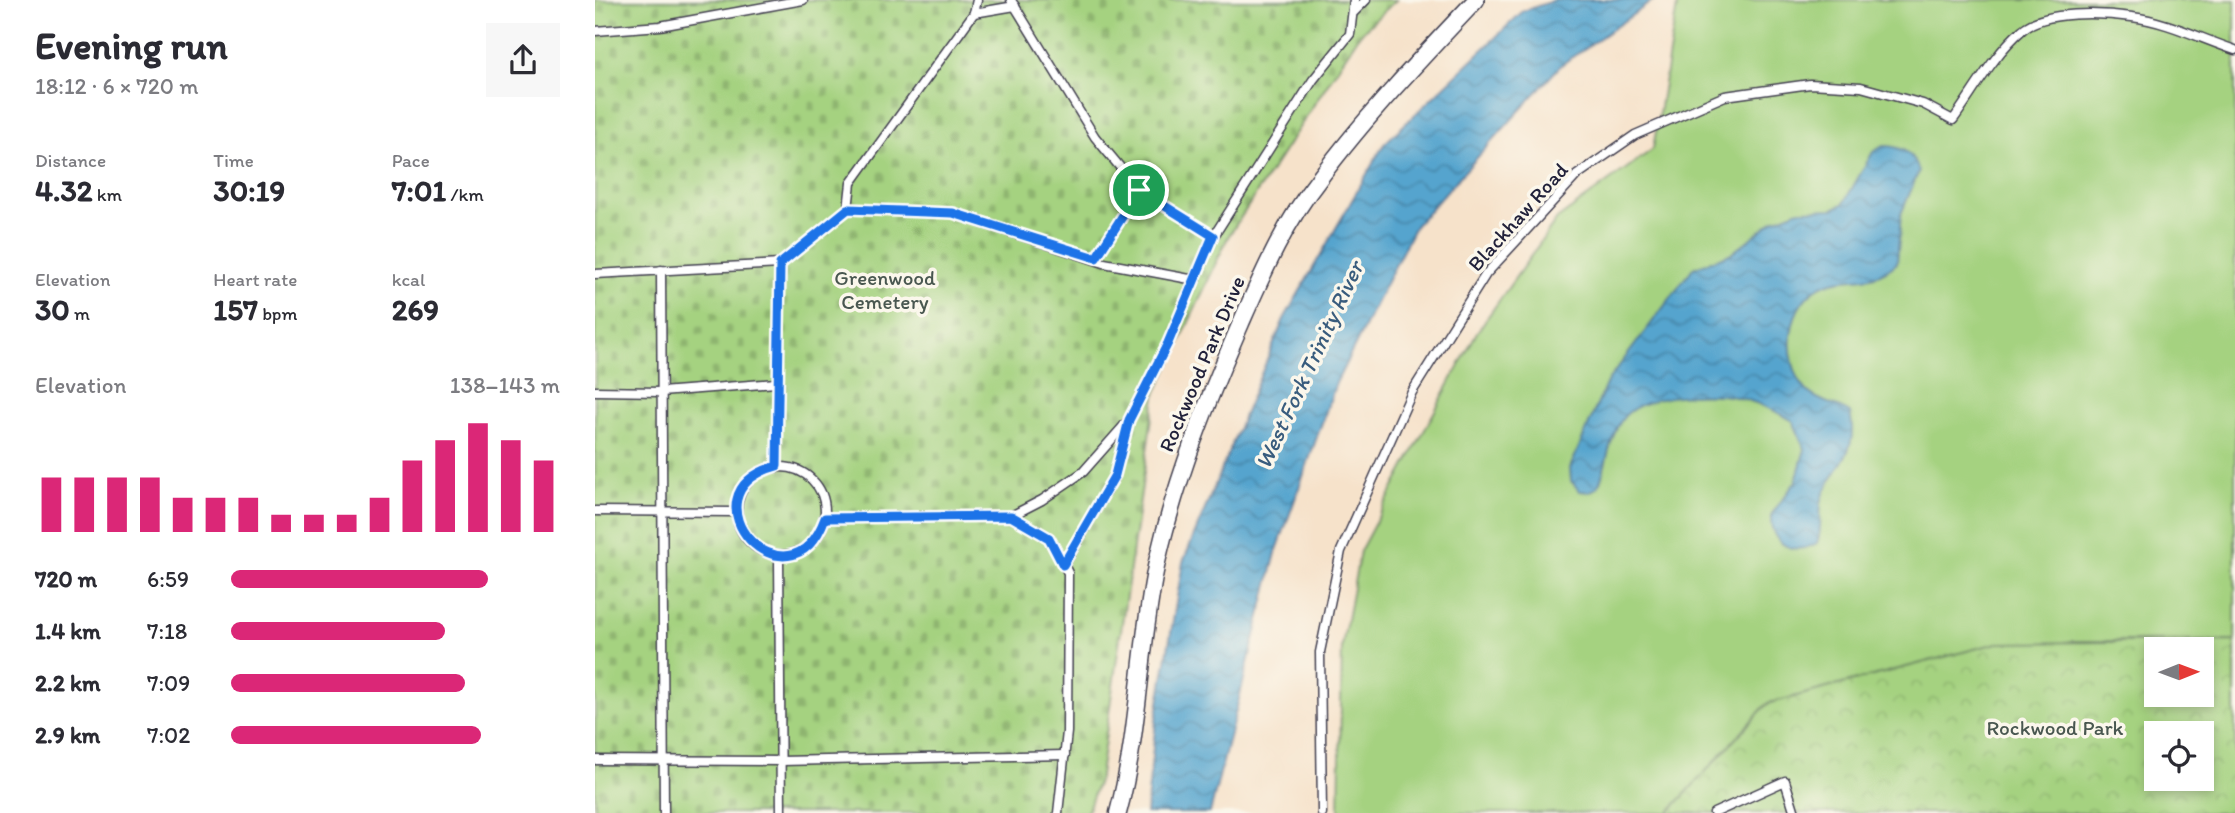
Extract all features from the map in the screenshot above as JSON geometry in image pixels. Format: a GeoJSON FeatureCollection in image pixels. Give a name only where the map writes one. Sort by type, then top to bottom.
{"type":"FeatureCollection","features":[{"type":"Feature","properties":{"kind":"street","name":"Rockwood Park Drive"},"geometry":{"type":"LineString","coordinates":[[1118,813],[1135,742],[1144,644],[1157,565],[1178,477],[1220,371],[1273,251],[1318,180],[1429,50],[1476,0]]}},
{"type":"Feature","properties":{"kind":"lane"},"geometry":{"type":"LineString","coordinates":[[595,31],[660,26],[803,0]]}},
{"type":"Feature","properties":{"kind":"lane"},"geometry":{"type":"LineString","coordinates":[[848,209],[851,183],[974,13],[977,0]]}},
{"type":"Feature","properties":{"kind":"lane"},"geometry":{"type":"LineString","coordinates":[[1063,565],[1115,475],[1129,420],[1213,236],[1313,80],[1350,34],[1354,0]]}},
{"type":"Feature","properties":{"kind":"lane"},"geometry":{"type":"LineString","coordinates":[[1354,12],[1366,0]]}},
{"type":"Feature","properties":{"kind":"lane"},"geometry":{"type":"LineString","coordinates":[[974,13],[1013,3],[1095,137],[1139,190],[1213,236]]}},
{"type":"Feature","properties":{"kind":"lane","name":"Blackhaw Road"},"geometry":{"type":"LineString","coordinates":[[1322,813],[1320,652],[1341,551],[1412,392],[1486,274],[1577,175],[1635,135],[1725,96],[1810,84],[1861,87],[1923,104],[1953,120],[2005,48],[2022,29],[2037,20],[2083,15],[2134,17],[2235,50]]}},
{"type":"Feature","properties":{"kind":"lane"},"geometry":{"type":"LineString","coordinates":[[1096,258],[1139,190]]}},
{"type":"Feature","properties":{"kind":"lane"},"geometry":{"type":"LineString","coordinates":[[595,274],[780,264],[848,209],[953,213],[1104,262],[1195,280]]}},
{"type":"Feature","properties":{"kind":"lane"},"geometry":{"type":"LineString","coordinates":[[777,466],[776,383],[780,264]]}},
{"type":"Feature","properties":{"kind":"lane"},"geometry":{"type":"LineString","coordinates":[[660,270],[664,813]]}},
{"type":"Feature","properties":{"kind":"lane"},"geometry":{"type":"LineString","coordinates":[[595,391],[661,392],[776,383]]}},
{"type":"Feature","properties":{"kind":"lane"},"geometry":{"type":"LineString","coordinates":[[825,518],[1011,516],[1042,500],[1083,472],[1129,420]]}},
{"type":"Feature","properties":{"kind":"lane"},"geometry":{"type":"LineString","coordinates":[[777,466],[793,468],[812,479],[824,498],[825,518],[819,536],[809,546],[797,553],[779,556],[765,553],[749,543],[740,530],[736,512],[743,487],[760,471],[777,466]]}},
{"type":"Feature","properties":{"kind":"lane"},"geometry":{"type":"LineString","coordinates":[[595,511],[736,512]]}},
{"type":"Feature","properties":{"kind":"lane"},"geometry":{"type":"LineString","coordinates":[[1011,516],[1049,538],[1068,573],[1065,755],[1058,813]]}},
{"type":"Feature","properties":{"kind":"lane"},"geometry":{"type":"LineString","coordinates":[[779,556],[781,813]]}},
{"type":"Feature","properties":{"kind":"lane"},"geometry":{"type":"LineString","coordinates":[[595,760],[781,761],[1065,755]]}},
{"type":"Feature","properties":{"kind":"lane"},"geometry":{"type":"LineString","coordinates":[[1714,813],[1785,781],[1795,813]]}},
{"type":"Feature","properties":{"kind":"green space","name":"Greenwood Cemetery"},"geometry":{"type":"Polygon","coordinates":[[[595,0],[1396,0],[1360,34],[1228,237],[1155,396],[1100,775],[1087,813],[595,813],[595,0]]]}},
{"type":"Feature","properties":{"kind":"green space"},"geometry":{"type":"Polygon","coordinates":[[[1678,0],[2235,0],[2235,641],[2214,641],[2214,637],[2144,637],[2144,641],[2074,641],[1768,703],[1668,813],[1339,813],[1342,646],[1360,551],[1477,332],[1557,219],[1653,149],[1678,0]]]}},
{"type":"Feature","properties":{"kind":"green space","name":"Rockwood Park"},"geometry":{"type":"Polygon","coordinates":[[[2214,641],[2235,641],[2235,813],[1668,813],[1767,704],[1997,643],[2144,642],[2144,707],[2214,707],[2214,641]]]}},
{"type":"Feature","properties":{"kind":"water","name":"West Fork Trinity River"},"geometry":{"type":"Polygon","coordinates":[[[1555,0],[1654,0],[1561,65],[1415,226],[1336,383],[1276,553],[1210,813],[1146,813],[1156,720],[1183,562],[1284,319],[1384,144],[1523,11],[1555,0]]]}},
{"type":"Feature","properties":{"kind":"water"},"geometry":{"type":"Polygon","coordinates":[[[1883,146],[1896,147],[1906,152],[1919,171],[1901,214],[1897,263],[1879,275],[1835,281],[1812,292],[1802,303],[1791,332],[1793,364],[1799,379],[1811,394],[1850,413],[1852,427],[1848,450],[1822,499],[1817,543],[1800,549],[1792,548],[1779,540],[1771,525],[1771,515],[1796,481],[1805,449],[1793,421],[1769,408],[1731,396],[1678,396],[1643,404],[1630,412],[1621,421],[1613,437],[1598,487],[1589,492],[1580,491],[1571,481],[1570,468],[1607,382],[1693,268],[1732,253],[1774,220],[1799,210],[1833,209],[1843,204],[1873,152],[1883,146]]]}},
{"type":"Feature","properties":{"kind":"route"},"geometry":{"type":"LineString","coordinates":[[1139,190],[1213,236],[1168,343],[1129,420],[1115,475],[1063,565],[1049,538],[1011,516],[966,519],[873,516],[825,518],[819,536],[797,553],[779,556],[765,553],[749,543],[740,530],[736,512],[737,500],[753,475],[777,466],[776,383],[780,264],[848,209],[953,213],[1096,258],[1139,190]]}}]}
